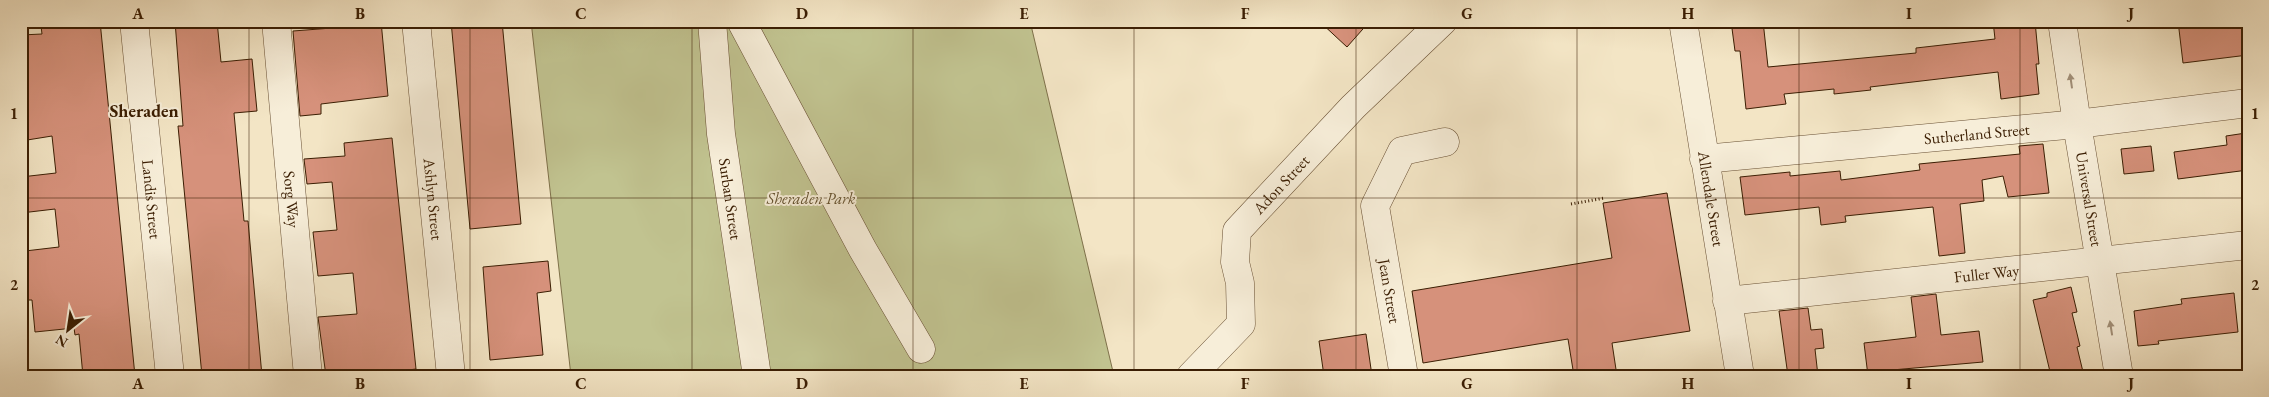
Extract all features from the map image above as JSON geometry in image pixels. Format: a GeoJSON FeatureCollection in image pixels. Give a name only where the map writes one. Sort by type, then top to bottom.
{"type":"FeatureCollection","features":[{"type":"Feature","properties":{"kind":"street","name":"Landis Street"},"geometry":{"type":"LineString","coordinates":[[134,21],[170,376]]}},
{"type":"Feature","properties":{"kind":"street","name":"Sorg Way"},"geometry":{"type":"LineString","coordinates":[[276,21],[308,376]]}},
{"type":"Feature","properties":{"kind":"street","name":"Ashlyn Street"},"geometry":{"type":"LineString","coordinates":[[416,21],[451,376]]}},
{"type":"Feature","properties":{"kind":"street","name":"Surban Street"},"geometry":{"type":"LineString","coordinates":[[712,21],[720,134],[757,376]]}},
{"type":"Feature","properties":{"kind":"street"},"geometry":{"type":"LineString","coordinates":[[742,21],[854,233],[921,349]]}},
{"type":"Feature","properties":{"kind":"street","name":"Allendale Street"},"geometry":{"type":"LineString","coordinates":[[1683,21],[1740,376]]}},
{"type":"Feature","properties":{"kind":"street","name":"Universal Street"},"geometry":{"type":"LineString","coordinates":[[2062,21],[2077,124],[2119,376]]}},
{"type":"Feature","properties":{"kind":"street","name":"Adon Street"},"geometry":{"type":"LineString","coordinates":[[1191,376],[1241,324],[1240,283],[1235,262],[1236,231],[1353,107],[1438,23]]}},
{"type":"Feature","properties":{"kind":"street","name":"Sutherland Street"},"geometry":{"type":"LineString","coordinates":[[1704,159],[2077,124],[2248,103]]}},
{"type":"Feature","properties":{"kind":"street","name":"Jean Street"},"geometry":{"type":"LineString","coordinates":[[1404,376],[1375,206],[1402,151],[1445,142]]}},
{"type":"Feature","properties":{"kind":"street","name":"Fuller Way"},"geometry":{"type":"LineString","coordinates":[[1727,301],[2100,259],[2248,245]]}},
{"type":"Feature","properties":{"kind":"path"},"geometry":{"type":"LineString","coordinates":[[1571,204],[1605,198]]}},
{"type":"Feature","properties":{"kind":"green space","name":"Sheraden Park"},"geometry":{"type":"Polygon","coordinates":[[[531,21],[1030,21],[1114,376],[571,376],[531,21]]]}},
{"type":"Feature","properties":{"kind":"building"},"geometry":{"type":"Polygon","coordinates":[[[100,21],[135,376],[83,376],[79,334],[75,335],[74,328],[35,332],[32,300],[28,300],[25,251],[59,247],[55,209],[21,213],[21,177],[56,173],[52,136],[21,141],[21,35],[42,34],[41,26],[100,21]]]}},
{"type":"Feature","properties":{"kind":"building"},"geometry":{"type":"Polygon","coordinates":[[[175,21],[217,21],[221,62],[252,59],[257,111],[234,113],[244,221],[248,221],[262,376],[202,376],[178,126],[183,126],[175,21]]]}},
{"type":"Feature","properties":{"kind":"building"},"geometry":{"type":"Polygon","coordinates":[[[331,21],[381,21],[388,96],[321,104],[321,114],[300,116],[293,31],[332,28],[331,21]]]}},
{"type":"Feature","properties":{"kind":"building"},"geometry":{"type":"Polygon","coordinates":[[[451,21],[502,21],[521,224],[470,229],[451,21]]]}},
{"type":"Feature","properties":{"kind":"building"},"geometry":{"type":"Polygon","coordinates":[[[1319,21],[1370,21],[1347,47],[1319,21]]]}},
{"type":"Feature","properties":{"kind":"building"},"geometry":{"type":"Polygon","coordinates":[[[1731,21],[1763,21],[1768,67],[1916,53],[1916,48],[1995,39],[1993,21],[2035,21],[2039,64],[2036,64],[2039,94],[2001,99],[1998,72],[1870,87],[1871,90],[1834,94],[1834,89],[1784,94],[1786,104],[1746,109],[1740,51],[1735,51],[1731,21]]]}},
{"type":"Feature","properties":{"kind":"building"},"geometry":{"type":"Polygon","coordinates":[[[2178,21],[2248,21],[2248,55],[2183,63],[2178,21]]]}},
{"type":"Feature","properties":{"kind":"building"},"geometry":{"type":"Polygon","coordinates":[[[2246,133],[2248,170],[2178,179],[2174,152],[2227,145],[2226,136],[2246,133]]]}},
{"type":"Feature","properties":{"kind":"building"},"geometry":{"type":"Polygon","coordinates":[[[392,138],[416,369],[364,376],[326,376],[318,317],[357,314],[353,273],[318,276],[313,232],[337,230],[332,182],[307,184],[304,159],[345,156],[344,143],[392,138]]]}},
{"type":"Feature","properties":{"kind":"building"},"geometry":{"type":"Polygon","coordinates":[[[2043,144],[2049,193],[2008,197],[2003,176],[1982,180],[1984,201],[1960,204],[1965,253],[1939,256],[1933,207],[1845,216],[1846,222],[1821,225],[1819,207],[1745,215],[1740,177],[1790,172],[1790,176],[1840,171],[1841,180],[1920,170],[1919,164],[2020,154],[2019,146],[2043,144]]]}},
{"type":"Feature","properties":{"kind":"building"},"geometry":{"type":"Polygon","coordinates":[[[2151,146],[2154,171],[2124,174],[2121,149],[2151,146]]]}},
{"type":"Feature","properties":{"kind":"building"},"geometry":{"type":"Polygon","coordinates":[[[1667,193],[1690,331],[1612,343],[1617,376],[1574,376],[1568,339],[1423,363],[1412,291],[1612,258],[1603,203],[1667,193]]]}},
{"type":"Feature","properties":{"kind":"building"},"geometry":{"type":"Polygon","coordinates":[[[548,261],[551,291],[537,293],[543,355],[490,360],[483,267],[548,261]]]}},
{"type":"Feature","properties":{"kind":"building"},"geometry":{"type":"Polygon","coordinates":[[[2071,287],[2077,312],[2072,313],[2080,346],[2077,347],[2084,376],[2051,376],[2033,300],[2047,297],[2047,293],[2071,287]]]}},
{"type":"Feature","properties":{"kind":"building"},"geometry":{"type":"Polygon","coordinates":[[[2234,293],[2238,332],[2158,341],[2159,344],[2138,346],[2134,311],[2182,304],[2181,299],[2234,293]]]}},
{"type":"Feature","properties":{"kind":"building"},"geometry":{"type":"Polygon","coordinates":[[[1936,294],[1941,335],[1979,331],[1983,362],[1892,370],[1892,376],[1868,376],[1864,343],[1916,337],[1911,297],[1936,294]]]}},
{"type":"Feature","properties":{"kind":"building"},"geometry":{"type":"Polygon","coordinates":[[[1808,308],[1811,330],[1822,329],[1824,348],[1815,349],[1818,376],[1788,376],[1779,311],[1808,308]]]}},
{"type":"Feature","properties":{"kind":"building"},"geometry":{"type":"Polygon","coordinates":[[[1366,334],[1372,376],[1324,376],[1319,341],[1366,334]]]}},
{"type":"Feature","properties":{"kind":"district","name":"Sheraden"},"geometry":{"type":"Point","coordinates":[144,111]}}]}
